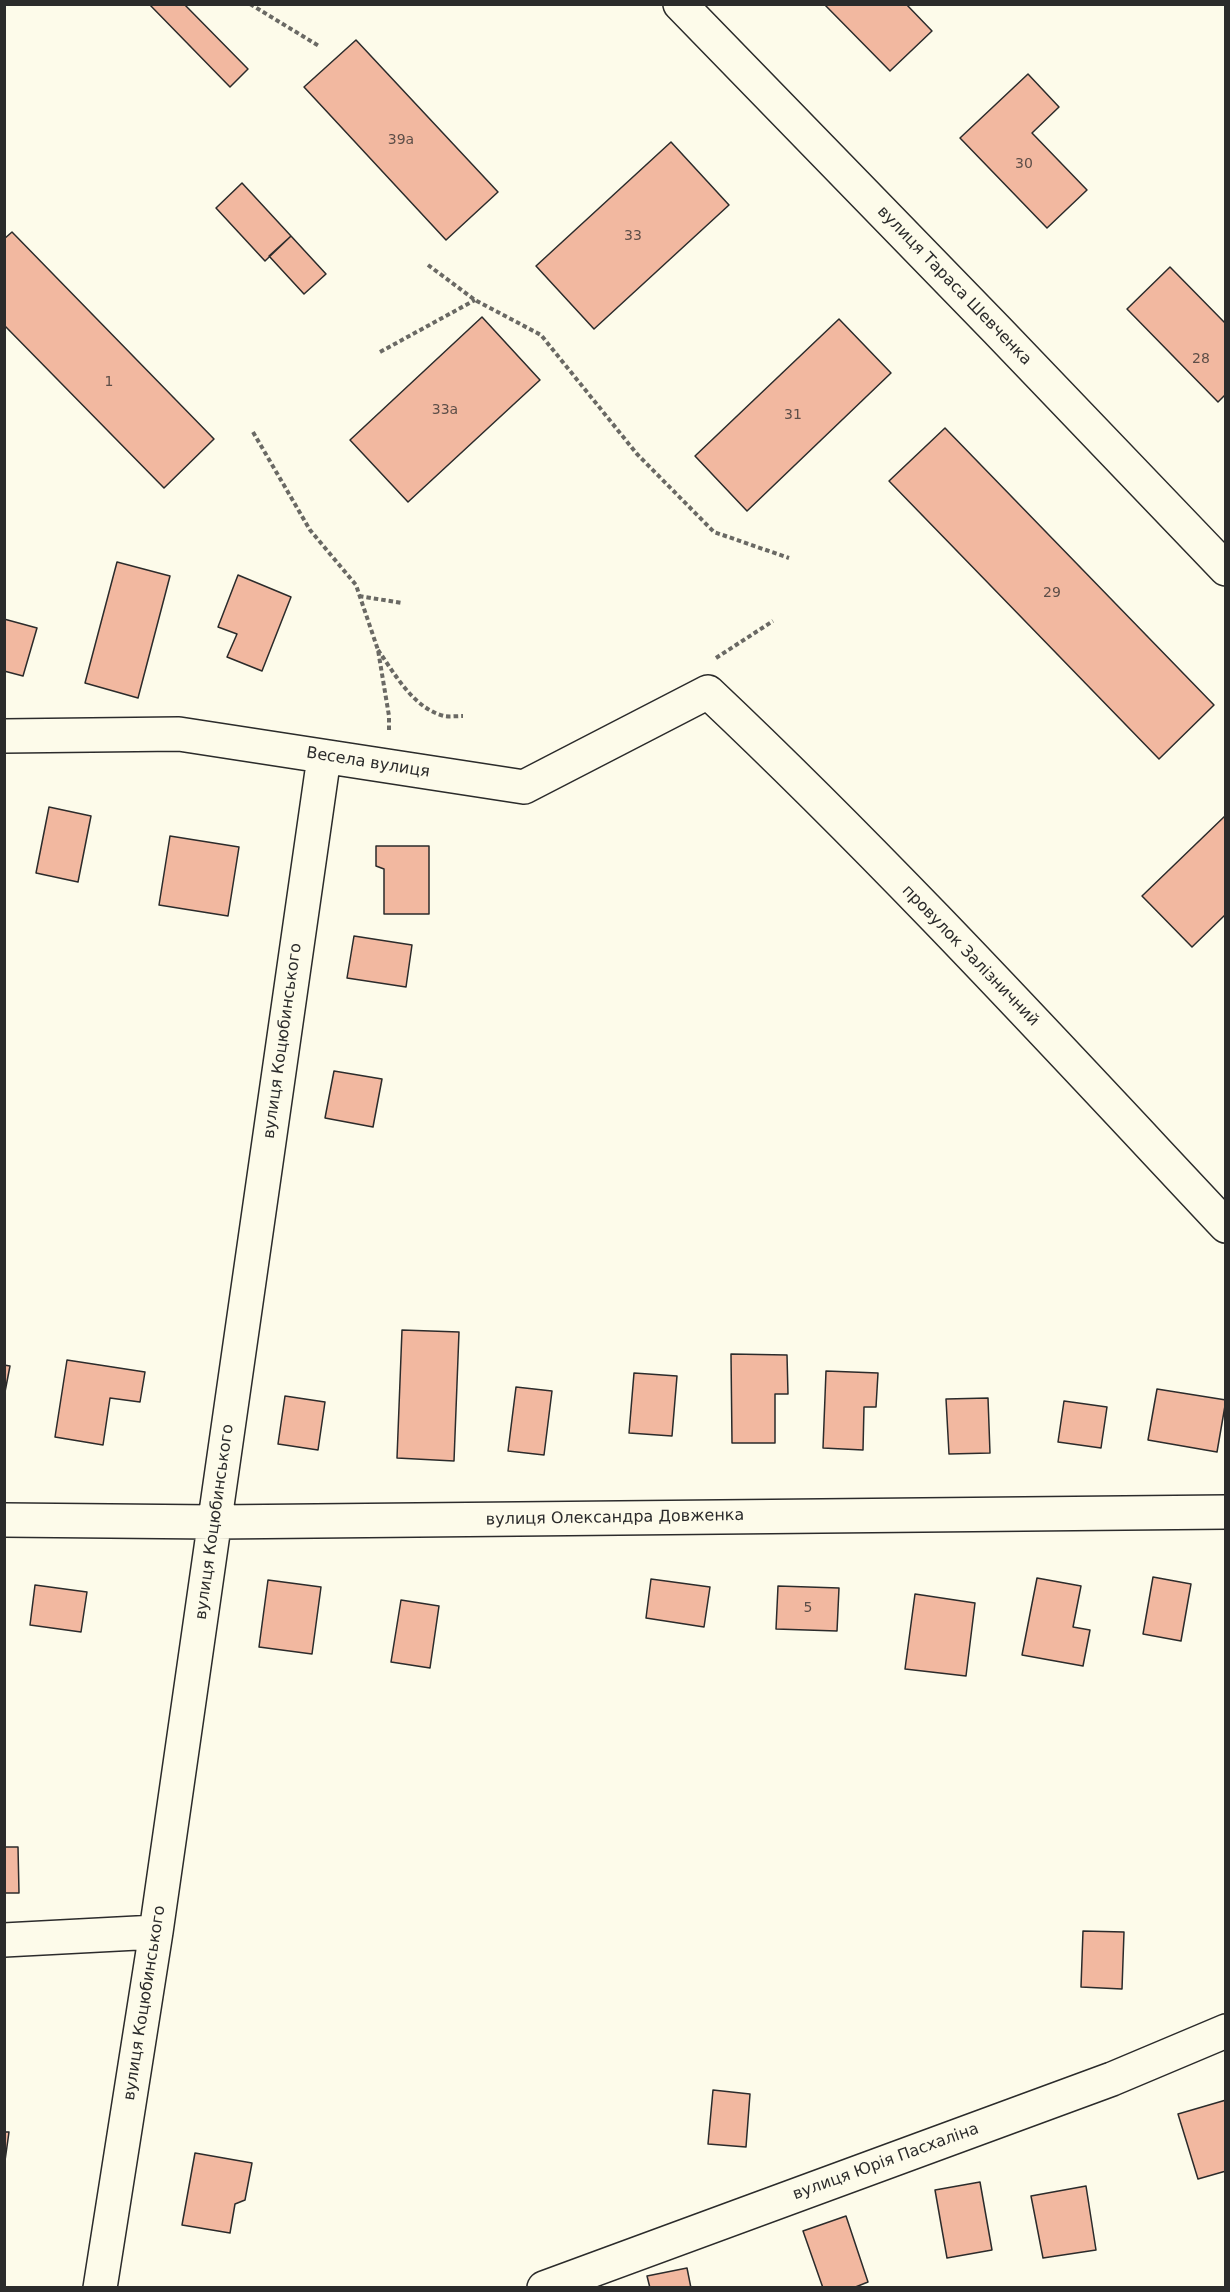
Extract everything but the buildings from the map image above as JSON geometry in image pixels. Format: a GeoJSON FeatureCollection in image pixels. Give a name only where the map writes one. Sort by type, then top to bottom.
{"type":"FeatureCollection","features":[{"type":"Feature","properties":{"kind":"street","name":"вулиця Тараса Шевченка"},"geometry":{"type":"LineString","coordinates":[[680,4],[1226,569]]}},
{"type":"Feature","properties":{"kind":"street","name":"Весела вулиця"},"geometry":{"type":"LineString","coordinates":[[4,736],[179,734],[524,787],[708,692]]}},
{"type":"Feature","properties":{"kind":"street","name":"провулок Залізничний"},"geometry":{"type":"LineString","coordinates":[[708,692],[794,774],[1074,1064],[1226,1226]]}},
{"type":"Feature","properties":{"kind":"street","name":"вулиця Коцюбинського"},"geometry":{"type":"LineString","coordinates":[[100,2288],[156,1932],[324,756]]}},
{"type":"Feature","properties":{"kind":"street","name":"вулиця Олександра Довженка"},"geometry":{"type":"LineString","coordinates":[[4,1520],[215,1522],[1226,1512]]}},
{"type":"Feature","properties":{"kind":"street"},"geometry":{"type":"LineString","coordinates":[[4,1940],[156,1932]]}},
{"type":"Feature","properties":{"kind":"street","name":"вулиця Юрія Пасхаліна"},"geometry":{"type":"LineString","coordinates":[[544,2288],[1112,2079],[1226,2031]]}},
{"type":"Feature","properties":{"kind":"path"},"geometry":{"type":"LineString","coordinates":[[250,4],[320,46]]}},
{"type":"Feature","properties":{"kind":"path"},"geometry":{"type":"LineString","coordinates":[[428,265],[475,300],[541,335],[637,454],[714,532],[789,558]]}},
{"type":"Feature","properties":{"kind":"path"},"geometry":{"type":"LineString","coordinates":[[380,352],[475,300]]}},
{"type":"Feature","properties":{"kind":"path"},"geometry":{"type":"LineString","coordinates":[[253,432],[310,530],[356,585],[378,650],[389,716],[388,767]]}},
{"type":"Feature","properties":{"kind":"path"},"geometry":{"type":"LineString","coordinates":[[359,596],[402,603]]}},
{"type":"Feature","properties":{"kind":"path"},"geometry":{"type":"LineString","coordinates":[[708,692],[716,658],[773,621]]}},
{"type":"Feature","properties":{"kind":"path"},"geometry":{"type":"LineString","coordinates":[[378,650],[419,703],[444,716],[463,716]]}}]}
